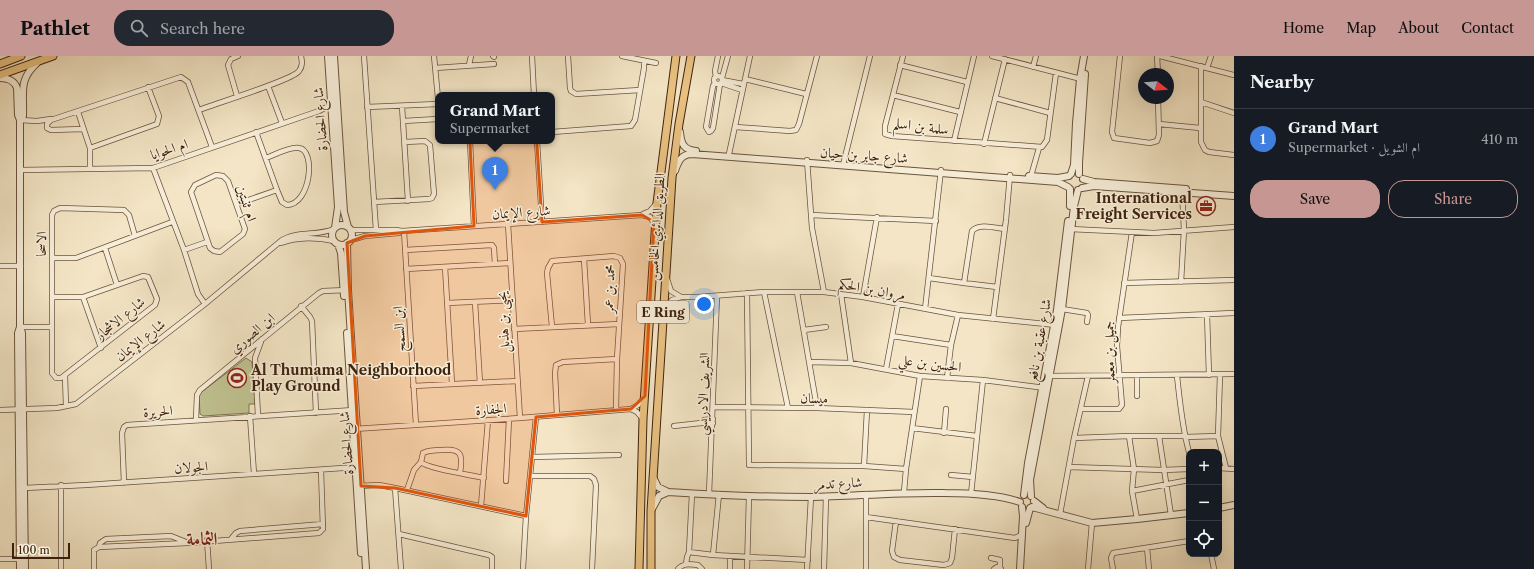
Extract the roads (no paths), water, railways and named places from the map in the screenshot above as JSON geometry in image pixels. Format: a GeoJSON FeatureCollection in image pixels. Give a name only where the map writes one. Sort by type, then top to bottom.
{"type":"FeatureCollection","features":[{"type":"Feature","properties":{"kind":"main road"},"geometry":{"type":"LineString","coordinates":[[0,64],[21,56]]}},
{"type":"Feature","properties":{"kind":"main road"},"geometry":{"type":"LineString","coordinates":[[0,76],[53,56]]}},
{"type":"Feature","properties":{"kind":"main road","name":"الطريق الدائري الخامس"},"geometry":{"type":"LineString","coordinates":[[639,569],[643,419],[657,203],[676,56]]}},
{"type":"Feature","properties":{"kind":"main road","name":"الطريق الدائري الخامس"},"geometry":{"type":"LineString","coordinates":[[651,569],[651,511],[672,178],[679,124],[691,56]]}},
{"type":"Feature","properties":{"kind":"street"},"geometry":{"type":"LineString","coordinates":[[237,96],[228,67],[231,59],[238,56]]}},
{"type":"Feature","properties":{"kind":"street"},"geometry":{"type":"LineString","coordinates":[[198,110],[268,86],[298,72],[301,67],[301,56]]}},
{"type":"Feature","properties":{"kind":"street","name":"شارع الحضارة"},"geometry":{"type":"LineString","coordinates":[[328,56],[338,207],[334,229]]}},
{"type":"Feature","properties":{"kind":"street","name":"شارع الحضارة"},"geometry":{"type":"LineString","coordinates":[[334,56],[344,212],[350,228]]}},
{"type":"Feature","properties":{"kind":"street"},"geometry":{"type":"LineString","coordinates":[[364,56],[376,230]]}},
{"type":"Feature","properties":{"kind":"street"},"geometry":{"type":"LineString","coordinates":[[434,56],[437,92]]}},
{"type":"Feature","properties":{"kind":"street"},"geometry":{"type":"LineString","coordinates":[[470,65],[471,56]]}},
{"type":"Feature","properties":{"kind":"street"},"geometry":{"type":"LineString","coordinates":[[532,56],[534,92]]}},
{"type":"Feature","properties":{"kind":"street"},"geometry":{"type":"LineString","coordinates":[[568,56],[570,88],[573,93],[640,90]]}},
{"type":"Feature","properties":{"kind":"street"},"geometry":{"type":"LineString","coordinates":[[622,56],[639,58],[656,63]]}},
{"type":"Feature","properties":{"kind":"street"},"geometry":{"type":"LineString","coordinates":[[718,56],[715,71],[716,77],[719,76],[720,82]]}},
{"type":"Feature","properties":{"kind":"street"},"geometry":{"type":"LineString","coordinates":[[728,56],[720,82],[712,129],[708,132],[706,127],[713,86],[720,82],[744,81],[806,94]]}},
{"type":"Feature","properties":{"kind":"street"},"geometry":{"type":"LineString","coordinates":[[729,154],[750,56]]}},
{"type":"Feature","properties":{"kind":"street"},"geometry":{"type":"LineString","coordinates":[[734,127],[793,131],[798,127],[817,56]]}},
{"type":"Feature","properties":{"kind":"street"},"geometry":{"type":"LineString","coordinates":[[843,164],[870,56]]}},
{"type":"Feature","properties":{"kind":"street","name":"سلمة بن اسلم"},"geometry":{"type":"LineString","coordinates":[[903,56],[885,126],[886,134],[892,136],[1039,148]]}},
{"type":"Feature","properties":{"kind":"street"},"geometry":{"type":"LineString","coordinates":[[954,141],[974,56]]}},
{"type":"Feature","properties":{"kind":"street"},"geometry":{"type":"LineString","coordinates":[[992,56],[1082,79]]}},
{"type":"Feature","properties":{"kind":"street"},"geometry":{"type":"LineString","coordinates":[[1033,66],[1036,56]]}},
{"type":"Feature","properties":{"kind":"street"},"geometry":{"type":"LineString","coordinates":[[1084,56],[1074,166],[1066,182],[1069,188],[1080,189],[1094,186],[1182,191],[1234,192]]}},
{"type":"Feature","properties":{"kind":"street"},"geometry":{"type":"LineString","coordinates":[[1080,189],[1084,183],[1081,177],[1079,163],[1082,79],[1088,56]]}},
{"type":"Feature","properties":{"kind":"street"},"geometry":{"type":"LineString","coordinates":[[1120,56],[1112,132],[1114,138],[1153,142],[1157,141],[1159,124],[1158,104]]}},
{"type":"Feature","properties":{"kind":"street"},"geometry":{"type":"LineString","coordinates":[[1158,68],[1158,56],[1174,58],[1234,75]]}},
{"type":"Feature","properties":{"kind":"street"},"geometry":{"type":"LineString","coordinates":[[1207,68],[1212,56]]}},
{"type":"Feature","properties":{"kind":"street"},"geometry":{"type":"LineString","coordinates":[[555,132],[632,126],[635,120],[644,68],[639,58]]}},
{"type":"Feature","properties":{"kind":"street"},"geometry":{"type":"LineString","coordinates":[[984,144],[1005,59]]}},
{"type":"Feature","properties":{"kind":"street"},"geometry":{"type":"LineString","coordinates":[[20,120],[22,116],[23,87],[25,78],[29,71],[40,60]]}},
{"type":"Feature","properties":{"kind":"street"},"geometry":{"type":"LineString","coordinates":[[435,68],[494,64]]}},
{"type":"Feature","properties":{"kind":"street"},"geometry":{"type":"LineString","coordinates":[[900,65],[968,82]]}},
{"type":"Feature","properties":{"kind":"street"},"geometry":{"type":"LineString","coordinates":[[1201,66],[1201,142],[1205,150],[1213,153],[1234,155]]}},
{"type":"Feature","properties":{"kind":"street"},"geometry":{"type":"LineString","coordinates":[[1031,176],[1039,148],[1046,143],[1056,73]]}},
{"type":"Feature","properties":{"kind":"street"},"geometry":{"type":"LineString","coordinates":[[0,76],[10,79],[16,84],[18,115],[20,120],[21,266],[20,327],[18,333],[19,382],[22,410],[21,433],[24,436],[23,559],[20,569]]}},
{"type":"Feature","properties":{"kind":"street"},"geometry":{"type":"LineString","coordinates":[[82,129],[49,130],[46,124],[49,120],[78,112],[178,77],[184,78],[188,82],[212,147]]}},
{"type":"Feature","properties":{"kind":"street"},"geometry":{"type":"LineString","coordinates":[[720,82],[742,90]]}},
{"type":"Feature","properties":{"kind":"street"},"geometry":{"type":"LineString","coordinates":[[268,86],[282,123]]}},
{"type":"Feature","properties":{"kind":"street"},"geometry":{"type":"LineString","coordinates":[[90,148],[157,124],[158,116],[148,87]]}},
{"type":"Feature","properties":{"kind":"street"},"geometry":{"type":"LineString","coordinates":[[893,95],[960,112]]}},
{"type":"Feature","properties":{"kind":"street"},"geometry":{"type":"LineString","coordinates":[[996,98],[1050,113]]}},
{"type":"Feature","properties":{"kind":"street"},"geometry":{"type":"LineString","coordinates":[[1201,102],[1234,113]]}},
{"type":"Feature","properties":{"kind":"street"},"geometry":{"type":"LineString","coordinates":[[367,107],[435,104]]}},
{"type":"Feature","properties":{"kind":"street","name":"ام الحوايا"},"geometry":{"type":"LineString","coordinates":[[319,111],[331,105]]}},
{"type":"Feature","properties":{"kind":"street"},"geometry":{"type":"LineString","coordinates":[[402,106],[408,200]]}},
{"type":"Feature","properties":{"kind":"street","name":"ام الحوايا"},"geometry":{"type":"LineString","coordinates":[[20,170],[153,168],[319,111],[325,110],[331,113]]}},
{"type":"Feature","properties":{"kind":"street"},"geometry":{"type":"LineString","coordinates":[[78,112],[82,129],[90,148],[90,169]]}},
{"type":"Feature","properties":{"kind":"street"},"geometry":{"type":"LineString","coordinates":[[20,120],[53,119]]}},
{"type":"Feature","properties":{"kind":"street"},"geometry":{"type":"LineString","coordinates":[[403,121],[435,119]]}},
{"type":"Feature","properties":{"kind":"street","name":"شارع جابر بن حيان"},"geometry":{"type":"LineString","coordinates":[[679,124],[681,140],[683,145],[689,150],[807,162]]}},
{"type":"Feature","properties":{"kind":"street"},"geometry":{"type":"LineString","coordinates":[[1159,124],[1200,128]]}},
{"type":"Feature","properties":{"kind":"street"},"geometry":{"type":"LineString","coordinates":[[256,132],[282,202],[287,204],[295,202],[300,198],[307,187],[307,153],[302,149],[295,148],[266,158]]}},
{"type":"Feature","properties":{"kind":"street"},"geometry":{"type":"LineString","coordinates":[[374,202],[432,198],[434,194],[430,145],[425,141],[405,142]]}},
{"type":"Feature","properties":{"kind":"street"},"geometry":{"type":"LineString","coordinates":[[470,144],[474,226]]}},
{"type":"Feature","properties":{"kind":"street"},"geometry":{"type":"LineString","coordinates":[[537,144],[542,222]]}},
{"type":"Feature","properties":{"kind":"street","name":"شارع جابر بن حيان"},"geometry":{"type":"LineString","coordinates":[[672,178],[681,158],[688,154],[1010,177],[1058,182],[1069,188]]}},
{"type":"Feature","properties":{"kind":"street"},"geometry":{"type":"LineString","coordinates":[[807,162],[811,215],[824,292]]}},
{"type":"Feature","properties":{"kind":"street"},"geometry":{"type":"LineString","coordinates":[[153,168],[172,222],[184,250],[198,294],[205,304]]}},
{"type":"Feature","properties":{"kind":"street"},"geometry":{"type":"LineString","coordinates":[[925,310],[941,171]]}},
{"type":"Feature","properties":{"kind":"street","name":"ام ثنيتين"},"geometry":{"type":"LineString","coordinates":[[216,175],[223,176],[228,181],[237,204],[244,227],[243,234],[220,252],[211,250],[192,197],[192,188],[199,182],[216,175]]}},
{"type":"Feature","properties":{"kind":"street"},"geometry":{"type":"LineString","coordinates":[[1070,175],[1094,182],[1234,196]]}},
{"type":"Feature","properties":{"kind":"street","name":"شارع جابر بن حيان"},"geometry":{"type":"LineString","coordinates":[[1010,177],[1031,176],[1058,178],[1070,175]]}},
{"type":"Feature","properties":{"kind":"street"},"geometry":{"type":"LineString","coordinates":[[993,319],[1010,177]]}},
{"type":"Feature","properties":{"kind":"street","name":"شارع عقبة بن نافع"},"geometry":{"type":"LineString","coordinates":[[1057,325],[1062,309],[1070,229],[1071,200],[1069,188]]}},
{"type":"Feature","properties":{"kind":"street","name":"شارع عقبة بن نافع"},"geometry":{"type":"LineString","coordinates":[[1024,569],[1028,463],[1045,388],[1057,325],[1075,200],[1080,189]]}},
{"type":"Feature","properties":{"kind":"street"},"geometry":{"type":"LineString","coordinates":[[237,204],[277,190]]}},
{"type":"Feature","properties":{"kind":"street"},"geometry":{"type":"LineString","coordinates":[[1181,282],[1184,230],[1182,191]]}},
{"type":"Feature","properties":{"kind":"street"},"geometry":{"type":"LineString","coordinates":[[642,215],[650,211],[657,203]]}},
{"type":"Feature","properties":{"kind":"street","name":"الاسحا"},"geometry":{"type":"LineString","coordinates":[[65,376],[58,378],[53,376],[52,373],[52,215],[60,208],[124,210],[129,215],[135,236]]}},
{"type":"Feature","properties":{"kind":"street"},"geometry":{"type":"LineString","coordinates":[[642,215],[653,219],[656,227]]}},
{"type":"Feature","properties":{"kind":"street","name":"شارع الإيمان"},"geometry":{"type":"LineString","coordinates":[[350,228],[403,231],[642,215]]}},
{"type":"Feature","properties":{"kind":"street"},"geometry":{"type":"LineString","coordinates":[[811,215],[936,221]]}},
{"type":"Feature","properties":{"kind":"street"},"geometry":{"type":"LineString","coordinates":[[863,297],[877,218]]}},
{"type":"Feature","properties":{"kind":"street"},"geometry":{"type":"LineString","coordinates":[[52,258],[76,258],[172,222]]}},
{"type":"Feature","properties":{"kind":"street","name":"يحيى بن هذيل"},"geometry":{"type":"LineString","coordinates":[[508,224],[520,418]]}},
{"type":"Feature","properties":{"kind":"street"},"geometry":{"type":"LineString","coordinates":[[342,225],[350,228],[352,235],[349,241],[343,245],[336,242],[332,234],[334,229],[342,225]]}},
{"type":"Feature","properties":{"kind":"street"},"geometry":{"type":"LineString","coordinates":[[1070,229],[1154,233],[1234,227]]}},
{"type":"Feature","properties":{"kind":"street"},"geometry":{"type":"LineString","coordinates":[[964,283],[972,231],[974,228],[1004,229]]}},
{"type":"Feature","properties":{"kind":"street","name":"شارع الإيمان"},"geometry":{"type":"LineString","coordinates":[[0,410],[57,408],[79,401],[205,304],[286,238],[322,233],[334,229]]}},
{"type":"Feature","properties":{"kind":"street","name":"شارع الإيمان"},"geometry":{"type":"LineString","coordinates":[[349,241],[365,236],[399,233],[403,231]]}},
{"type":"Feature","properties":{"kind":"street","name":"ابن السمح"},"geometry":{"type":"LineString","coordinates":[[403,231],[416,425]]}},
{"type":"Feature","properties":{"kind":"street","name":"جميل بن معمر"},"geometry":{"type":"LineString","coordinates":[[1081,408],[1116,409],[1121,407],[1122,402],[1118,346],[1119,318],[1132,232]]}},
{"type":"Feature","properties":{"kind":"street","name":"شارع الإيمان"},"geometry":{"type":"LineString","coordinates":[[276,246],[295,240],[324,239],[336,242]]}},
{"type":"Feature","properties":{"kind":"street","name":"شارع الحضارة"},"geometry":{"type":"LineString","coordinates":[[346,290],[349,241]]}},
{"type":"Feature","properties":{"kind":"street"},"geometry":{"type":"LineString","coordinates":[[184,250],[207,242]]}},
{"type":"Feature","properties":{"kind":"street","name":"شارع الحضارة"},"geometry":{"type":"LineString","coordinates":[[336,242],[341,253],[346,290],[362,569]]}},
{"type":"Feature","properties":{"kind":"street"},"geometry":{"type":"LineString","coordinates":[[405,250],[492,245],[494,248],[495,264]]}},
{"type":"Feature","properties":{"kind":"street"},"geometry":{"type":"LineString","coordinates":[[105,248],[117,285]]}},
{"type":"Feature","properties":{"kind":"street","name":"محمد بن عمر"},"geometry":{"type":"LineString","coordinates":[[552,327],[547,273],[549,264],[556,260],[614,256],[622,260],[616,410]]}},
{"type":"Feature","properties":{"kind":"street"},"geometry":{"type":"LineString","coordinates":[[584,259],[588,325]]}},
{"type":"Feature","properties":{"kind":"street"},"geometry":{"type":"LineString","coordinates":[[406,269],[510,263]]}},
{"type":"Feature","properties":{"kind":"street"},"geometry":{"type":"LineString","coordinates":[[0,266],[21,266]]}},
{"type":"Feature","properties":{"kind":"street"},"geometry":{"type":"LineString","coordinates":[[445,267],[452,384]]}},
{"type":"Feature","properties":{"kind":"street"},"geometry":{"type":"LineString","coordinates":[[665,271],[672,291],[681,297]]}},
{"type":"Feature","properties":{"kind":"street","name":"شارع الاشجار"},"geometry":{"type":"LineString","coordinates":[[52,297],[83,297],[146,276],[157,299],[155,305],[65,376]]}},
{"type":"Feature","properties":{"kind":"street"},"geometry":{"type":"LineString","coordinates":[[929,278],[996,287]]}},
{"type":"Feature","properties":{"kind":"street"},"geometry":{"type":"LineString","coordinates":[[1124,283],[1234,280]]}},
{"type":"Feature","properties":{"kind":"street","name":"ابن الصوري"},"geometry":{"type":"LineString","coordinates":[[196,420],[197,395],[200,390],[301,306],[323,291],[346,290]]}},
{"type":"Feature","properties":{"kind":"street"},"geometry":{"type":"LineString","coordinates":[[764,292],[788,408]]}},
{"type":"Feature","properties":{"kind":"street","name":"مروان بن الحكم"},"geometry":{"type":"LineString","coordinates":[[681,297],[718,296],[764,292],[824,292],[863,297],[925,310],[958,315],[1057,325]]}},
{"type":"Feature","properties":{"kind":"street"},"geometry":{"type":"LineString","coordinates":[[797,292],[817,408]]}},
{"type":"Feature","properties":{"kind":"street"},"geometry":{"type":"LineString","coordinates":[[747,293],[749,465],[864,466],[906,469]]}},
{"type":"Feature","properties":{"kind":"street"},"geometry":{"type":"LineString","coordinates":[[841,294],[851,363]]}},
{"type":"Feature","properties":{"kind":"street","name":"الشريف الادريسي"},"geometry":{"type":"LineString","coordinates":[[709,494],[718,296]]}},
{"type":"Feature","properties":{"kind":"street"},"geometry":{"type":"LineString","coordinates":[[83,297],[101,348]]}},
{"type":"Feature","properties":{"kind":"street"},"geometry":{"type":"LineString","coordinates":[[663,310],[668,303],[681,297]]}},
{"type":"Feature","properties":{"kind":"street"},"geometry":{"type":"LineString","coordinates":[[447,303],[513,300]]}},
{"type":"Feature","properties":{"kind":"street"},"geometry":{"type":"LineString","coordinates":[[475,302],[480,383]]}},
{"type":"Feature","properties":{"kind":"street"},"geometry":{"type":"LineString","coordinates":[[886,369],[898,304]]}},
{"type":"Feature","properties":{"kind":"street"},"geometry":{"type":"LineString","coordinates":[[301,306],[312,321],[316,413]]}},
{"type":"Feature","properties":{"kind":"street","name":"شارع عقبة بن نافع"},"geometry":{"type":"LineString","coordinates":[[1062,309],[1087,313],[1087,322]]}},
{"type":"Feature","properties":{"kind":"street"},"geometry":{"type":"LineString","coordinates":[[1119,318],[1234,313]]}},
{"type":"Feature","properties":{"kind":"street"},"geometry":{"type":"LineString","coordinates":[[1207,314],[1209,375]]}},
{"type":"Feature","properties":{"kind":"street"},"geometry":{"type":"LineString","coordinates":[[947,378],[951,345],[958,315]]}},
{"type":"Feature","properties":{"kind":"street"},"geometry":{"type":"LineString","coordinates":[[514,329],[619,324]]}},
{"type":"Feature","properties":{"kind":"street"},"geometry":{"type":"LineString","coordinates":[[20,327],[51,326]]}},
{"type":"Feature","properties":{"kind":"street"},"geometry":{"type":"LineString","coordinates":[[20,327],[22,333],[22,410],[19,468],[23,559],[25,569]]}},
{"type":"Feature","properties":{"kind":"street"},"geometry":{"type":"LineString","coordinates":[[804,330],[826,327]]}},
{"type":"Feature","properties":{"kind":"street"},"geometry":{"type":"LineString","coordinates":[[892,336],[951,345]]}},
{"type":"Feature","properties":{"kind":"street"},"geometry":{"type":"LineString","coordinates":[[258,416],[255,358],[263,338]]}},
{"type":"Feature","properties":{"kind":"street"},"geometry":{"type":"LineString","coordinates":[[557,415],[556,365],[563,362],[617,359]]}},
{"type":"Feature","properties":{"kind":"street","name":"الحسين بن علي"},"geometry":{"type":"LineString","coordinates":[[810,362],[851,363],[920,376],[983,380],[1045,388]]}},
{"type":"Feature","properties":{"kind":"street"},"geometry":{"type":"LineString","coordinates":[[1047,376],[1177,376],[1234,374]]}},
{"type":"Feature","properties":{"kind":"street"},"geometry":{"type":"LineString","coordinates":[[1220,375],[1218,436],[1226,468]]}},
{"type":"Feature","properties":{"kind":"street"},"geometry":{"type":"LineString","coordinates":[[65,376],[66,406]]}},
{"type":"Feature","properties":{"kind":"street"},"geometry":{"type":"LineString","coordinates":[[904,492],[920,376]]}},
{"type":"Feature","properties":{"kind":"street"},"geometry":{"type":"LineString","coordinates":[[1060,514],[1074,438],[1088,376]]}},
{"type":"Feature","properties":{"kind":"street"},"geometry":{"type":"LineString","coordinates":[[1137,376],[1137,396]]}},
{"type":"Feature","properties":{"kind":"street"},"geometry":{"type":"LineString","coordinates":[[1177,376],[1185,437],[1189,449]]}},
{"type":"Feature","properties":{"kind":"street"},"geometry":{"type":"LineString","coordinates":[[971,494],[983,380]]}},
{"type":"Feature","properties":{"kind":"street"},"geometry":{"type":"LineString","coordinates":[[413,386],[518,381]]}},
{"type":"Feature","properties":{"kind":"street"},"geometry":{"type":"LineString","coordinates":[[643,419],[639,414],[631,409],[641,403],[645,396]]}},
{"type":"Feature","properties":{"kind":"street","name":"ميسان"},"geometry":{"type":"LineString","coordinates":[[714,407],[817,408],[914,412]]}},
{"type":"Feature","properties":{"kind":"street","name":"الجفارة"},"geometry":{"type":"LineString","coordinates":[[355,429],[631,409]]}},
{"type":"Feature","properties":{"kind":"street"},"geometry":{"type":"LineString","coordinates":[[944,433],[946,409]]}},
{"type":"Feature","properties":{"kind":"street","name":"الحريرة"},"geometry":{"type":"LineString","coordinates":[[124,483],[122,433],[124,427],[127,425],[354,410]]}},
{"type":"Feature","properties":{"kind":"street"},"geometry":{"type":"LineString","coordinates":[[864,466],[867,410]]}},
{"type":"Feature","properties":{"kind":"street"},"geometry":{"type":"LineString","coordinates":[[250,416],[254,474]]}},
{"type":"Feature","properties":{"kind":"street"},"geometry":{"type":"LineString","coordinates":[[523,569],[526,516],[536,417]]}},
{"type":"Feature","properties":{"kind":"street"},"geometry":{"type":"LineString","coordinates":[[506,481],[509,419]]}},
{"type":"Feature","properties":{"kind":"street"},"geometry":{"type":"LineString","coordinates":[[481,506],[488,420]]}},
{"type":"Feature","properties":{"kind":"street"},"geometry":{"type":"LineString","coordinates":[[674,426],[713,421]]}},
{"type":"Feature","properties":{"kind":"street"},"geometry":{"type":"LineString","coordinates":[[912,428],[977,436]]}},
{"type":"Feature","properties":{"kind":"street"},"geometry":{"type":"LineString","coordinates":[[1074,438],[1129,436],[1218,436]]}},
{"type":"Feature","properties":{"kind":"street"},"geometry":{"type":"LineString","coordinates":[[1129,436],[1134,469],[1132,491],[1137,519]]}},
{"type":"Feature","properties":{"kind":"street"},"geometry":{"type":"LineString","coordinates":[[1159,436],[1170,515]]}},
{"type":"Feature","properties":{"kind":"street"},"geometry":{"type":"LineString","coordinates":[[407,490],[414,470],[421,462],[423,453],[427,451],[453,449],[458,451],[461,463],[460,473]]}},
{"type":"Feature","properties":{"kind":"street"},"geometry":{"type":"LineString","coordinates":[[532,457],[619,455]]}},
{"type":"Feature","properties":{"kind":"street"},"geometry":{"type":"LineString","coordinates":[[421,462],[426,466],[484,478]]}},
{"type":"Feature","properties":{"kind":"street","name":"الجولان"},"geometry":{"type":"LineString","coordinates":[[24,488],[124,483],[357,467]]}},
{"type":"Feature","properties":{"kind":"street"},"geometry":{"type":"LineString","coordinates":[[1069,467],[1163,470],[1186,469]]}},
{"type":"Feature","properties":{"kind":"street"},"geometry":{"type":"LineString","coordinates":[[19,468],[21,471],[22,486],[24,488]]}},
{"type":"Feature","properties":{"kind":"street"},"geometry":{"type":"LineString","coordinates":[[1222,468],[1234,469]]}},
{"type":"Feature","properties":{"kind":"street"},"geometry":{"type":"LineString","coordinates":[[94,569],[94,550],[99,547],[188,543],[207,540],[319,533],[323,529],[321,470]]}},
{"type":"Feature","properties":{"kind":"street"},"geometry":{"type":"LineString","coordinates":[[951,474],[973,478]]}},
{"type":"Feature","properties":{"kind":"street"},"geometry":{"type":"LineString","coordinates":[[530,476],[590,476],[594,479],[596,485],[592,569]]}},
{"type":"Feature","properties":{"kind":"street"},"geometry":{"type":"LineString","coordinates":[[653,477],[658,487],[668,492]]}},
{"type":"Feature","properties":{"kind":"street"},"geometry":{"type":"LineString","coordinates":[[1132,491],[1186,481]]}},
{"type":"Feature","properties":{"kind":"street"},"geometry":{"type":"LineString","coordinates":[[61,485],[62,569]]}},
{"type":"Feature","properties":{"kind":"street"},"geometry":{"type":"LineString","coordinates":[[358,486],[379,485],[407,490],[526,516]]}},
{"type":"Feature","properties":{"kind":"street","name":"شارع الحضارة"},"geometry":{"type":"LineString","coordinates":[[358,486],[366,569]]}},
{"type":"Feature","properties":{"kind":"street"},"geometry":{"type":"LineString","coordinates":[[395,488],[401,569]]}},
{"type":"Feature","properties":{"kind":"street"},"geometry":{"type":"LineString","coordinates":[[651,511],[657,498],[668,492]]}},
{"type":"Feature","properties":{"kind":"street","name":"شارع تدمر"},"geometry":{"type":"LineString","coordinates":[[668,492],[812,497],[904,492],[971,494],[1026,502],[1044,509],[1092,523],[1186,512]]}},
{"type":"Feature","properties":{"kind":"street"},"geometry":{"type":"LineString","coordinates":[[689,564],[687,557],[691,553],[692,494]]}},
{"type":"Feature","properties":{"kind":"street"},"geometry":{"type":"LineString","coordinates":[[713,555],[719,494]]}},
{"type":"Feature","properties":{"kind":"street"},"geometry":{"type":"LineString","coordinates":[[866,494],[866,569]]}},
{"type":"Feature","properties":{"kind":"street"},"geometry":{"type":"LineString","coordinates":[[747,569],[749,496]]}},
{"type":"Feature","properties":{"kind":"street"},"geometry":{"type":"LineString","coordinates":[[824,569],[826,496]]}},
{"type":"Feature","properties":{"kind":"street"},"geometry":{"type":"LineString","coordinates":[[808,569],[812,497]]}},
{"type":"Feature","properties":{"kind":"street","name":"شارع عقبة بن نافع"},"geometry":{"type":"LineString","coordinates":[[1020,569],[1021,535],[1026,502]]}},
{"type":"Feature","properties":{"kind":"street"},"geometry":{"type":"LineString","coordinates":[[1222,507],[1234,505]]}},
{"type":"Feature","properties":{"kind":"street"},"geometry":{"type":"LineString","coordinates":[[866,517],[1015,538],[1021,535]]}},
{"type":"Feature","properties":{"kind":"street"},"geometry":{"type":"LineString","coordinates":[[896,521],[892,552],[894,557],[900,560],[944,565],[950,564],[955,530]]}},
{"type":"Feature","properties":{"kind":"street"},"geometry":{"type":"LineString","coordinates":[[1088,569],[1092,523]]}},
{"type":"Feature","properties":{"kind":"street"},"geometry":{"type":"LineString","coordinates":[[231,539],[240,531],[323,524]]}},
{"type":"Feature","properties":{"kind":"street"},"geometry":{"type":"LineString","coordinates":[[399,534],[488,555],[492,557],[492,569]]}},
{"type":"Feature","properties":{"kind":"street"},"geometry":{"type":"LineString","coordinates":[[99,547],[100,542],[106,539],[171,536],[188,543]]}},
{"type":"Feature","properties":{"kind":"street"},"geometry":{"type":"LineString","coordinates":[[207,540],[208,569]]}},
{"type":"Feature","properties":{"kind":"street"},"geometry":{"type":"LineString","coordinates":[[1113,569],[1111,558],[1113,553],[1186,542]]}},
{"type":"Feature","properties":{"kind":"street"},"geometry":{"type":"LineString","coordinates":[[1147,548],[1149,569]]}},
{"type":"Feature","properties":{"kind":"street"},"geometry":{"type":"LineString","coordinates":[[691,553],[808,560]]}},
{"type":"Feature","properties":{"kind":"street"},"geometry":{"type":"LineString","coordinates":[[730,556],[730,569]]}},
{"type":"Feature","properties":{"kind":"street"},"geometry":{"type":"LineString","coordinates":[[1212,557],[1214,569]]}},
{"type":"Feature","properties":{"kind":"street"},"geometry":{"type":"LineString","coordinates":[[991,558],[1000,560],[1001,569],[997,567],[994,569]]}},
{"type":"Feature","properties":{"kind":"street"},"geometry":{"type":"LineString","coordinates":[[0,559],[23,559]]}},
{"type":"Feature","properties":{"kind":"street"},"geometry":{"type":"LineString","coordinates":[[678,569],[681,566],[689,564],[698,565],[702,569]]}},
{"type":"Feature","properties":{"kind":"place","name":"Grand Mart"},"geometry":{"type":"Point","coordinates":[495,190]}},
{"type":"Feature","properties":{"kind":"place","name":"International Freight Services"},"geometry":{"type":"Point","coordinates":[1206,206]}},
{"type":"Feature","properties":{"kind":"place","name":"Al Thumama Neighborhood Play Ground"},"geometry":{"type":"Point","coordinates":[237,378]}},
{"type":"Feature","properties":{"kind":"district","name":"الثمامة"},"geometry":{"type":"Point","coordinates":[202,539]}}]}
